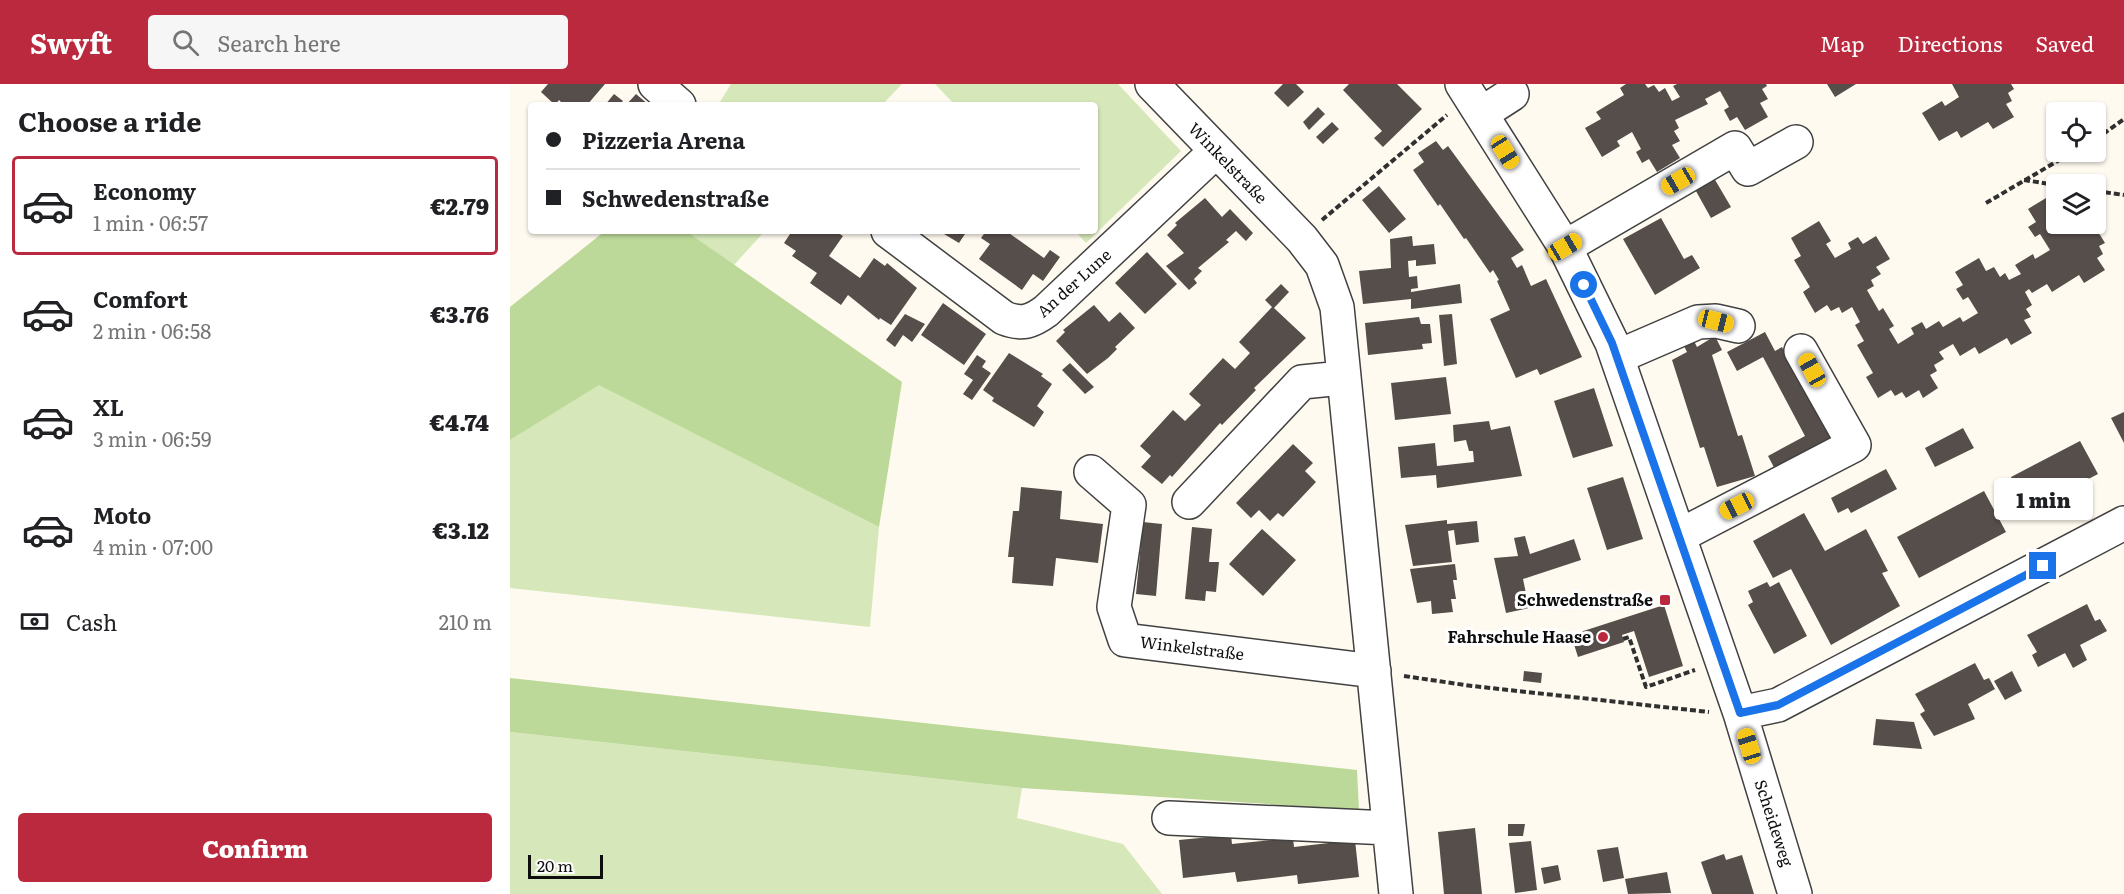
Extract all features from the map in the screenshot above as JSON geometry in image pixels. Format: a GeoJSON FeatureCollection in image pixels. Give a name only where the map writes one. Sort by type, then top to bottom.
{"type":"FeatureCollection","features":[{"type":"Feature","properties":{"kind":"street"},"geometry":{"type":"LineString","coordinates":[[655,84],[676,102]]}},
{"type":"Feature","properties":{"kind":"street","name":"Winkelstraße"},"geometry":{"type":"LineString","coordinates":[[1152,84],[1302,239],[1322,265],[1336,307],[1396,894]]}},
{"type":"Feature","properties":{"kind":"street"},"geometry":{"type":"LineString","coordinates":[[1471,98],[1512,94]]}},
{"type":"Feature","properties":{"kind":"street","name":"Scheideweg"},"geometry":{"type":"LineString","coordinates":[[1471,98],[1565,247],[1617,357],[1740,713],[1795,894]]}},
{"type":"Feature","properties":{"kind":"street"},"geometry":{"type":"LineString","coordinates":[[1565,247],[1735,148],[1748,169],[1796,142]]}},
{"type":"Feature","properties":{"kind":"street","name":"An der Lune"},"geometry":{"type":"LineString","coordinates":[[892,234],[1004,318],[1017,323],[1032,321],[1046,311],[1216,151]]}},
{"type":"Feature","properties":{"kind":"street"},"geometry":{"type":"LineString","coordinates":[[1617,357],[1698,322],[1716,321],[1738,326]]}},
{"type":"Feature","properties":{"kind":"street"},"geometry":{"type":"LineString","coordinates":[[1679,536],[1854,445],[1801,351]]}},
{"type":"Feature","properties":{"kind":"street"},"geometry":{"type":"LineString","coordinates":[[1189,502],[1302,382],[1342,378]]}},
{"type":"Feature","properties":{"kind":"street","name":"Winkelstraße"},"geometry":{"type":"LineString","coordinates":[[1091,472],[1129,505],[1114,607],[1125,640],[1375,679]]}},
{"type":"Feature","properties":{"kind":"street"},"geometry":{"type":"LineString","coordinates":[[1740,713],[1778,705],[2124,523]]}},
{"type":"Feature","properties":{"kind":"street"},"geometry":{"type":"LineString","coordinates":[[1169,818],[1389,819]]}},
{"type":"Feature","properties":{"kind":"path"},"geometry":{"type":"LineString","coordinates":[[1302,239],[1471,98]]}},
{"type":"Feature","properties":{"kind":"path"},"geometry":{"type":"LineString","coordinates":[[2106,132],[2124,119]]}},
{"type":"Feature","properties":{"kind":"path"},"geometry":{"type":"LineString","coordinates":[[1986,203],[2055,162]]}},
{"type":"Feature","properties":{"kind":"path"},"geometry":{"type":"LineString","coordinates":[[2023,180],[2046,183]]}},
{"type":"Feature","properties":{"kind":"path"},"geometry":{"type":"LineString","coordinates":[[2106,192],[2124,195]]}},
{"type":"Feature","properties":{"kind":"path"},"geometry":{"type":"LineString","coordinates":[[1623,639],[1629,637],[1646,687],[1722,661]]}},
{"type":"Feature","properties":{"kind":"path"},"geometry":{"type":"LineString","coordinates":[[1375,679],[1495,689],[1680,710],[1740,713]]}},
{"type":"Feature","properties":{"kind":"green space"},"geometry":{"type":"Polygon","coordinates":[[[731,84],[902,84],[885,102],[720,102],[731,84]]]}},
{"type":"Feature","properties":{"kind":"green space"},"geometry":{"type":"Polygon","coordinates":[[[935,84],[1118,84],[1181,151],[1098,231],[1098,102],[952,102],[935,84]]]}},
{"type":"Feature","properties":{"kind":"green space"},"geometry":{"type":"Polygon","coordinates":[[[601,234],[690,234],[902,382],[879,527],[599,385],[510,440],[510,307],[601,234]]]}},
{"type":"Feature","properties":{"kind":"green space"},"geometry":{"type":"Polygon","coordinates":[[[690,234],[762,234],[734,265],[690,234]]]}},
{"type":"Feature","properties":{"kind":"green space"},"geometry":{"type":"Polygon","coordinates":[[[1078,234],[1095,234],[1086,243],[1078,234]]]}},
{"type":"Feature","properties":{"kind":"green space"},"geometry":{"type":"Polygon","coordinates":[[[599,384],[879,527],[870,627],[510,588],[510,440],[599,384]]]}},
{"type":"Feature","properties":{"kind":"green space"},"geometry":{"type":"Polygon","coordinates":[[[510,678],[1357,770],[1359,810],[1022,788],[510,732],[510,678]]]}},
{"type":"Feature","properties":{"kind":"green space"},"geometry":{"type":"Polygon","coordinates":[[[510,732],[1022,788],[1017,818],[1123,844],[1162,894],[510,894],[510,732]]]}},
{"type":"Feature","properties":{"kind":"building"},"geometry":{"type":"Polygon","coordinates":[[[548,84],[605,84],[590,102],[561,102],[559,100],[552,102],[541,92],[548,84]]]}},
{"type":"Feature","properties":{"kind":"building"},"geometry":{"type":"Polygon","coordinates":[[[1283,84],[1296,84],[1304,92],[1288,107],[1274,93],[1283,84]]]}},
{"type":"Feature","properties":{"kind":"building"},"geometry":{"type":"Polygon","coordinates":[[[1349,84],[1397,84],[1422,109],[1383,147],[1374,138],[1382,131],[1343,90],[1349,84]]]}},
{"type":"Feature","properties":{"kind":"building"},"geometry":{"type":"Polygon","coordinates":[[[1626,84],[1645,84],[1648,88],[1654,85],[1659,92],[1665,88],[1672,101],[1680,97],[1673,86],[1677,84],[1766,84],[1767,86],[1762,89],[1768,99],[1760,103],[1768,117],[1745,130],[1737,117],[1730,121],[1724,110],[1729,107],[1720,91],[1705,99],[1708,104],[1675,120],[1679,128],[1674,131],[1680,141],[1672,145],[1680,158],[1657,172],[1649,159],[1642,163],[1636,152],[1641,149],[1632,132],[1617,141],[1620,146],[1602,157],[1585,128],[1601,119],[1596,112],[1624,95],[1620,88],[1626,84]]]}},
{"type":"Feature","properties":{"kind":"building"},"geometry":{"type":"Polygon","coordinates":[[[1827,84],[1856,84],[1835,97],[1827,84]]]}},
{"type":"Feature","properties":{"kind":"building"},"geometry":{"type":"Polygon","coordinates":[[[1952,84],[2011,84],[2014,89],[2008,93],[2012,101],[2006,104],[2014,117],[1993,129],[1988,122],[1961,138],[1957,131],[1939,141],[1922,113],[1942,101],[1945,106],[1959,97],[1952,84]]]}},
{"type":"Feature","properties":{"kind":"building"},"geometry":{"type":"Polygon","coordinates":[[[614,94],[623,101],[622,102],[607,102],[614,94]]]}},
{"type":"Feature","properties":{"kind":"building"},"geometry":{"type":"Polygon","coordinates":[[[636,94],[645,102],[629,102],[636,94]]]}},
{"type":"Feature","properties":{"kind":"building"},"geometry":{"type":"Polygon","coordinates":[[[1318,107],[1325,114],[1309,130],[1303,122],[1318,107]]]}},
{"type":"Feature","properties":{"kind":"building"},"geometry":{"type":"Polygon","coordinates":[[[1332,122],[1339,129],[1323,144],[1316,137],[1332,122]]]}},
{"type":"Feature","properties":{"kind":"building"},"geometry":{"type":"Polygon","coordinates":[[[1436,141],[1443,150],[1448,146],[1524,250],[1511,258],[1517,268],[1522,265],[1531,286],[1546,279],[1582,357],[1540,375],[1537,369],[1516,378],[1490,319],[1510,310],[1497,281],[1499,280],[1493,270],[1490,273],[1413,170],[1424,162],[1418,153],[1436,141]]]}},
{"type":"Feature","properties":{"kind":"building"},"geometry":{"type":"Polygon","coordinates":[[[1711,173],[1731,207],[1711,218],[1692,184],[1711,173]]]}},
{"type":"Feature","properties":{"kind":"building"},"geometry":{"type":"Polygon","coordinates":[[[1379,186],[1406,219],[1389,233],[1362,200],[1379,186]]]}},
{"type":"Feature","properties":{"kind":"building"},"geometry":{"type":"Polygon","coordinates":[[[1205,198],[1222,217],[1230,209],[1253,233],[1246,241],[1236,231],[1226,240],[1229,242],[1198,268],[1202,271],[1194,279],[1197,283],[1189,290],[1166,266],[1184,253],[1167,235],[1177,225],[1175,223],[1205,198]]]}},
{"type":"Feature","properties":{"kind":"building"},"geometry":{"type":"Polygon","coordinates":[[[2046,198],[2046,234],[2099,234],[2105,243],[2099,246],[2103,254],[2097,258],[2105,270],[2084,283],[2079,275],[2052,292],[2047,284],[2032,293],[2029,289],[2025,292],[2032,305],[2026,309],[2031,317],[2024,320],[2032,333],[2011,345],[2007,338],[1979,354],[1975,347],[1960,356],[1953,344],[1939,352],[1944,359],[1934,365],[1937,371],[1930,375],[1938,388],[1923,398],[1919,390],[1906,398],[1902,392],[1895,396],[1891,390],[1878,398],[1866,377],[1873,373],[1857,345],[1864,341],[1855,325],[1860,322],[1852,307],[1842,313],[1839,307],[1831,311],[1827,305],[1815,313],[1803,292],[1810,287],[1794,260],[1801,256],[1791,238],[1819,221],[1831,241],[1826,244],[1835,258],[1851,249],[1848,243],[1858,237],[1863,244],[1876,236],[1890,259],[1876,267],[1881,274],[1871,280],[1874,286],[1867,290],[1879,311],[1883,308],[1894,326],[1889,329],[1898,344],[1914,334],[1911,328],[1922,322],[1926,329],[1939,321],[1943,327],[1960,317],[1963,322],[1978,313],[1968,297],[1963,300],[1956,289],[1963,285],[1955,272],[1979,258],[1986,271],[1994,267],[2000,277],[2005,273],[2009,280],[2021,274],[2015,265],[2033,254],[2035,259],[2050,250],[2040,234],[2035,237],[2028,227],[2036,222],[2028,209],[2046,198]]]}},
{"type":"Feature","properties":{"kind":"building"},"geometry":{"type":"Polygon","coordinates":[[[1661,218],[1684,259],[1692,255],[1700,268],[1655,295],[1623,239],[1661,218]]]}},
{"type":"Feature","properties":{"kind":"building"},"geometry":{"type":"Polygon","coordinates":[[[790,234],[840,234],[843,236],[829,256],[860,278],[874,258],[885,266],[887,263],[917,288],[891,325],[880,318],[879,320],[848,295],[841,305],[810,283],[817,273],[792,256],[796,251],[784,243],[790,234]]]}},
{"type":"Feature","properties":{"kind":"building"},"geometry":{"type":"Polygon","coordinates":[[[944,234],[965,234],[959,243],[944,234]]]}},
{"type":"Feature","properties":{"kind":"building"},"geometry":{"type":"Polygon","coordinates":[[[984,234],[1010,234],[1044,258],[1050,250],[1060,257],[1043,281],[1033,274],[1022,290],[979,259],[990,244],[981,238],[984,234]]]}},
{"type":"Feature","properties":{"kind":"building"},"geometry":{"type":"Polygon","coordinates":[[[1412,236],[1413,246],[1434,244],[1436,264],[1416,266],[1416,260],[1408,261],[1409,277],[1417,276],[1418,288],[1411,289],[1411,292],[1460,284],[1462,303],[1411,309],[1411,299],[1363,304],[1359,271],[1391,268],[1390,239],[1412,236]]]}},
{"type":"Feature","properties":{"kind":"building"},"geometry":{"type":"Polygon","coordinates":[[[1147,252],[1177,284],[1145,314],[1115,283],[1147,252]]]}},
{"type":"Feature","properties":{"kind":"building"},"geometry":{"type":"Polygon","coordinates":[[[1281,284],[1289,292],[1274,308],[1306,338],[1254,388],[1256,390],[1222,425],[1220,423],[1172,477],[1170,475],[1162,484],[1141,467],[1151,456],[1140,446],[1173,410],[1185,421],[1201,405],[1189,394],[1223,358],[1235,369],[1250,353],[1239,342],[1272,307],[1265,300],[1281,284]]]}},
{"type":"Feature","properties":{"kind":"building"},"geometry":{"type":"Polygon","coordinates":[[[943,303],[986,334],[964,365],[921,335],[943,303]]]}},
{"type":"Feature","properties":{"kind":"building"},"geometry":{"type":"Polygon","coordinates":[[[1094,305],[1109,322],[1120,312],[1135,328],[1115,347],[1117,349],[1108,358],[1087,374],[1056,341],[1065,332],[1063,330],[1094,305]]]}},
{"type":"Feature","properties":{"kind":"building"},"geometry":{"type":"Polygon","coordinates":[[[905,314],[925,324],[912,342],[903,335],[895,347],[886,340],[905,314]]]}},
{"type":"Feature","properties":{"kind":"building"},"geometry":{"type":"Polygon","coordinates":[[[1452,314],[1457,364],[1444,366],[1439,315],[1452,314]]]}},
{"type":"Feature","properties":{"kind":"building"},"geometry":{"type":"Polygon","coordinates":[[[1419,317],[1421,324],[1430,324],[1432,343],[1422,344],[1423,349],[1368,355],[1365,323],[1419,317]]]}},
{"type":"Feature","properties":{"kind":"building"},"geometry":{"type":"Polygon","coordinates":[[[1765,332],[1775,351],[1782,347],[1835,444],[1778,475],[1768,456],[1805,436],[1763,357],[1737,371],[1727,352],[1765,332]]]}},
{"type":"Feature","properties":{"kind":"building"},"geometry":{"type":"Polygon","coordinates":[[[1715,336],[1722,350],[1712,355],[1738,436],[1742,435],[1755,476],[1717,487],[1704,447],[1700,448],[1672,360],[1687,352],[1684,346],[1694,341],[1697,347],[1715,336]]]}},
{"type":"Feature","properties":{"kind":"building"},"geometry":{"type":"Polygon","coordinates":[[[1009,353],[1043,374],[1041,376],[1052,384],[1037,406],[1044,412],[1034,427],[992,401],[994,398],[983,390],[1009,353]]]}},
{"type":"Feature","properties":{"kind":"building"},"geometry":{"type":"Polygon","coordinates":[[[977,355],[986,361],[982,367],[991,373],[972,400],[963,394],[973,380],[964,374],[977,355]]]}},
{"type":"Feature","properties":{"kind":"building"},"geometry":{"type":"Polygon","coordinates":[[[1070,363],[1094,387],[1085,394],[1062,370],[1070,363]]]}},
{"type":"Feature","properties":{"kind":"building"},"geometry":{"type":"Polygon","coordinates":[[[1446,377],[1451,414],[1395,420],[1391,383],[1446,377]]]}},
{"type":"Feature","properties":{"kind":"building"},"geometry":{"type":"Polygon","coordinates":[[[1594,388],[1613,446],[1573,458],[1554,401],[1594,388]]]}},
{"type":"Feature","properties":{"kind":"building"},"geometry":{"type":"Polygon","coordinates":[[[2124,412],[2124,443],[2111,418],[2124,412]]]}},
{"type":"Feature","properties":{"kind":"building"},"geometry":{"type":"Polygon","coordinates":[[[1489,421],[1491,430],[1510,426],[1522,476],[1437,488],[1436,475],[1401,478],[1398,447],[1435,443],[1437,466],[1474,462],[1473,451],[1469,451],[1466,440],[1454,442],[1453,425],[1489,421]]]}},
{"type":"Feature","properties":{"kind":"building"},"geometry":{"type":"Polygon","coordinates":[[[1963,428],[1974,448],[1935,467],[1925,448],[1963,428]]]}},
{"type":"Feature","properties":{"kind":"building"},"geometry":{"type":"Polygon","coordinates":[[[2080,441],[2098,474],[2029,510],[2011,477],[2080,441]]]}},
{"type":"Feature","properties":{"kind":"building"},"geometry":{"type":"Polygon","coordinates":[[[1293,444],[1313,463],[1305,471],[1316,482],[1283,517],[1278,513],[1270,521],[1259,510],[1251,518],[1236,503],[1293,444]]]}},
{"type":"Feature","properties":{"kind":"building"},"geometry":{"type":"Polygon","coordinates":[[[1886,469],[1897,489],[1851,513],[1848,508],[1838,513],[1831,498],[1886,469]]]}},
{"type":"Feature","properties":{"kind":"building"},"geometry":{"type":"Polygon","coordinates":[[[1623,477],[1643,539],[1607,550],[1587,488],[1623,477]]]}},
{"type":"Feature","properties":{"kind":"building"},"geometry":{"type":"Polygon","coordinates":[[[1021,487],[1062,491],[1060,519],[1103,524],[1098,563],[1056,558],[1053,586],[1012,583],[1014,557],[1008,557],[1013,511],[1019,511],[1021,487]]]}},
{"type":"Feature","properties":{"kind":"building"},"geometry":{"type":"Polygon","coordinates":[[[1984,491],[2006,532],[1919,578],[1897,537],[1984,491]]]}},
{"type":"Feature","properties":{"kind":"building"},"geometry":{"type":"Polygon","coordinates":[[[1804,513],[1825,551],[1866,529],[1888,571],[1882,573],[1900,606],[1831,645],[1791,569],[1773,578],[1753,541],[1804,513]]]}},
{"type":"Feature","properties":{"kind":"building"},"geometry":{"type":"Polygon","coordinates":[[[1447,520],[1447,524],[1477,521],[1479,542],[1456,545],[1454,530],[1448,531],[1452,562],[1413,566],[1405,525],[1447,520]]]}},
{"type":"Feature","properties":{"kind":"building"},"geometry":{"type":"Polygon","coordinates":[[[1143,522],[1162,524],[1156,596],[1136,594],[1143,522]]]}},
{"type":"Feature","properties":{"kind":"building"},"geometry":{"type":"Polygon","coordinates":[[[1192,527],[1212,529],[1209,562],[1219,562],[1216,592],[1206,591],[1205,601],[1185,599],[1192,527]]]}},
{"type":"Feature","properties":{"kind":"building"},"geometry":{"type":"Polygon","coordinates":[[[1262,529],[1296,560],[1263,596],[1229,564],[1262,529]]]}},
{"type":"Feature","properties":{"kind":"building"},"geometry":{"type":"Polygon","coordinates":[[[1525,536],[1530,554],[1574,539],[1581,560],[1523,579],[1529,608],[1506,613],[1494,558],[1518,556],[1514,538],[1525,536]]]}},
{"type":"Feature","properties":{"kind":"building"},"geometry":{"type":"Polygon","coordinates":[[[1455,564],[1457,580],[1453,580],[1456,599],[1451,599],[1453,612],[1432,614],[1431,601],[1417,603],[1410,569],[1455,564]]]}},
{"type":"Feature","properties":{"kind":"building"},"geometry":{"type":"Polygon","coordinates":[[[1767,582],[1770,587],[1779,582],[1807,636],[1774,654],[1748,605],[1753,602],[1748,591],[1767,582]]]}},
{"type":"Feature","properties":{"kind":"building"},"geometry":{"type":"Polygon","coordinates":[[[2087,604],[2095,621],[2100,619],[2107,631],[2080,645],[2087,660],[2073,668],[2065,653],[2038,667],[2032,655],[2037,652],[2027,635],[2087,604]]]}},
{"type":"Feature","properties":{"kind":"building"},"geometry":{"type":"Polygon","coordinates":[[[1664,605],[1683,666],[1649,677],[1634,631],[1622,635],[1624,642],[1578,657],[1571,635],[1664,605]]]}},
{"type":"Feature","properties":{"kind":"building"},"geometry":{"type":"Polygon","coordinates":[[[1975,663],[1984,680],[1989,678],[1995,689],[1968,704],[1975,719],[1934,736],[1920,714],[1925,711],[1915,694],[1975,663]]]}},
{"type":"Feature","properties":{"kind":"building"},"geometry":{"type":"Polygon","coordinates":[[[1524,671],[1542,673],[1541,683],[1523,681],[1524,671]]]}},
{"type":"Feature","properties":{"kind":"building"},"geometry":{"type":"Polygon","coordinates":[[[2012,671],[2022,691],[2005,700],[1994,681],[2012,671]]]}},
{"type":"Feature","properties":{"kind":"building"},"geometry":{"type":"Polygon","coordinates":[[[1876,719],[1914,722],[1922,749],[1873,745],[1876,719]]]}},
{"type":"Feature","properties":{"kind":"building"},"geometry":{"type":"Polygon","coordinates":[[[1508,824],[1525,824],[1523,836],[1508,836],[1508,824]]]}},
{"type":"Feature","properties":{"kind":"building"},"geometry":{"type":"Polygon","coordinates":[[[1475,828],[1482,894],[1444,894],[1438,832],[1475,828]]]}},
{"type":"Feature","properties":{"kind":"building"},"geometry":{"type":"Polygon","coordinates":[[[1231,835],[1232,844],[1293,838],[1294,847],[1355,840],[1359,877],[1298,884],[1297,875],[1237,882],[1235,872],[1183,878],[1179,840],[1231,835]]]}},
{"type":"Feature","properties":{"kind":"building"},"geometry":{"type":"Polygon","coordinates":[[[1531,841],[1537,890],[1515,893],[1509,843],[1531,841]]]}},
{"type":"Feature","properties":{"kind":"building"},"geometry":{"type":"Polygon","coordinates":[[[1618,847],[1624,878],[1603,882],[1597,850],[1618,847]]]}},
{"type":"Feature","properties":{"kind":"building"},"geometry":{"type":"Polygon","coordinates":[[[1724,854],[1726,860],[1742,855],[1754,894],[1712,894],[1701,862],[1724,854]]]}},
{"type":"Feature","properties":{"kind":"building"},"geometry":{"type":"Polygon","coordinates":[[[1558,865],[1561,880],[1544,884],[1541,868],[1558,865]]]}},
{"type":"Feature","properties":{"kind":"building"},"geometry":{"type":"Polygon","coordinates":[[[1667,872],[1671,893],[1628,894],[1625,879],[1667,872]]]}},
{"type":"Feature","properties":{"kind":"place","name":"Schwedenstraße"},"geometry":{"type":"Point","coordinates":[1665,600]}},
{"type":"Feature","properties":{"kind":"place","name":"Fahrschule Haase"},"geometry":{"type":"Point","coordinates":[1603,637]}},
{"type":"Feature","properties":{"kind":"route"},"geometry":{"type":"LineString","coordinates":[[1584,285],[1612,343],[1740,713],[1778,705],[2043,566]]}}]}
